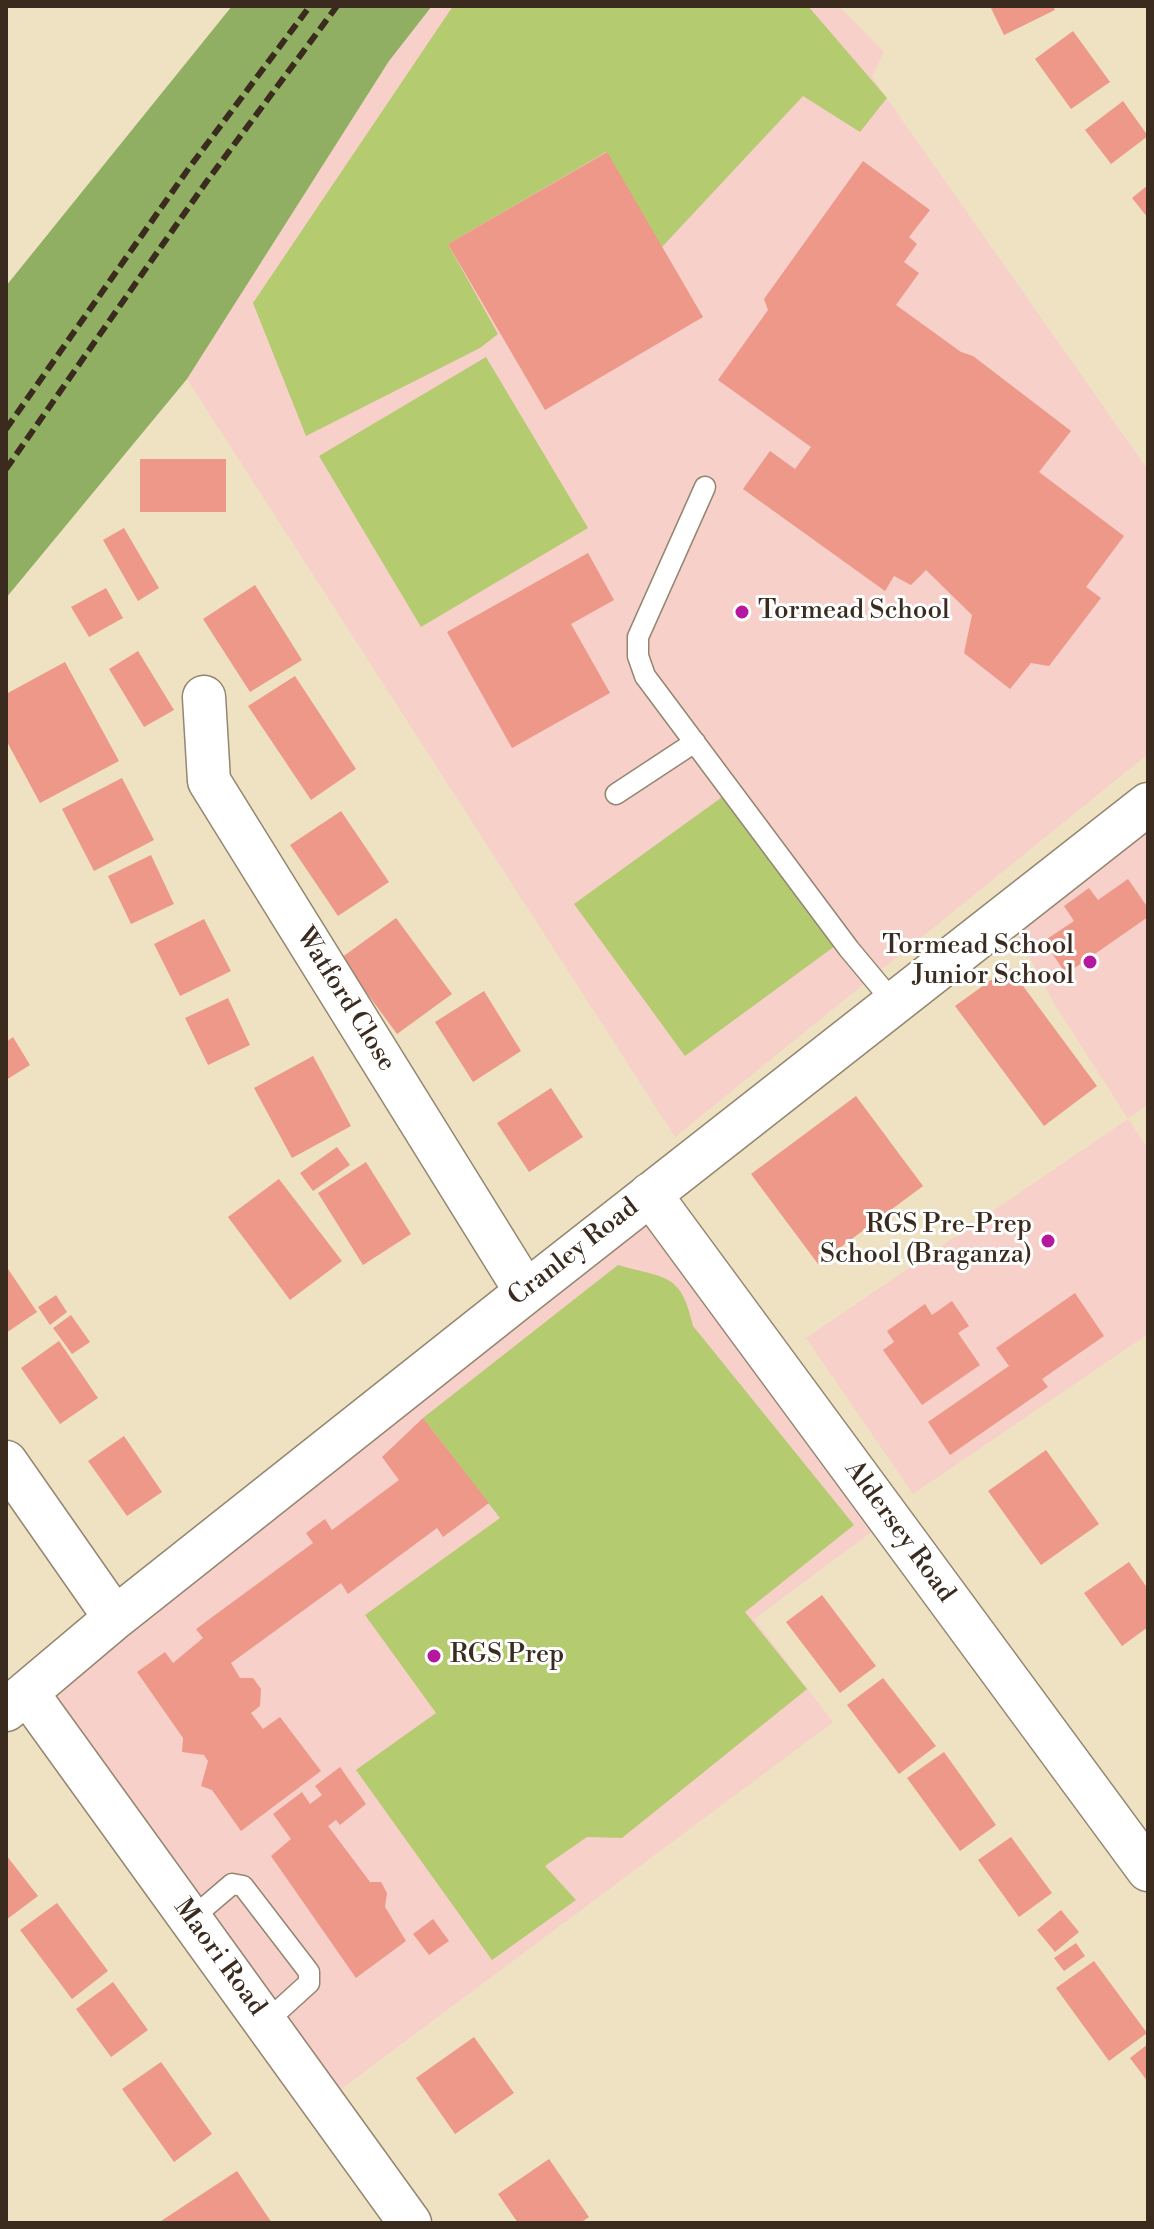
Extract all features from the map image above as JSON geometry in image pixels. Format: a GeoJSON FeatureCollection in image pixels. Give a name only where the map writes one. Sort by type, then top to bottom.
{"type":"FeatureCollection","features":[{"type":"Feature","properties":{"kind":"street","name":"Watford Close"},"geometry":{"type":"LineString","coordinates":[[204,697],[209,781],[526,1292]]}},
{"type":"Feature","properties":{"kind":"street","name":"Cranley Road"},"geometry":{"type":"LineString","coordinates":[[17,1702],[115,1618],[1148,804]]}},
{"type":"Feature","properties":{"kind":"street","name":"Aldersey Road"},"geometry":{"type":"LineString","coordinates":[[650,1194],[1148,1870]]}},
{"type":"Feature","properties":{"kind":"street"},"geometry":{"type":"LineString","coordinates":[[6,1462],[115,1618]]}},
{"type":"Feature","properties":{"kind":"street","name":"Maori Road"},"geometry":{"type":"LineString","coordinates":[[17,1702],[191,1919],[410,2223]]}},
{"type":"Feature","properties":{"kind":"lane"},"geometry":{"type":"LineString","coordinates":[[705,487],[638,637],[638,656],[645,676],[849,949],[894,1003]]}},
{"type":"Feature","properties":{"kind":"lane"},"geometry":{"type":"LineString","coordinates":[[616,794],[695,742]]}},
{"type":"Feature","properties":{"kind":"lane"},"geometry":{"type":"LineString","coordinates":[[191,1919],[232,1884],[243,1886],[309,1972],[309,1983],[266,2022]]}},
{"type":"Feature","properties":{"kind":"shaded area","name":"Tormead School"},"geometry":{"type":"Polygon","coordinates":[[[432,6],[839,6],[884,52],[872,77],[1148,470],[1148,754],[675,1137],[187,379],[389,61],[432,6]]]}},
{"type":"Feature","properties":{"kind":"shaded area","name":"Tormead School Junior School"},"geometry":{"type":"Polygon","coordinates":[[[1148,813],[1148,1104],[1128,1119],[1055,1005],[1009,919],[1148,813]]]}},
{"type":"Feature","properties":{"kind":"shaded area","name":"RGS Pre-Prep School (Braganza)"},"geometry":{"type":"Polygon","coordinates":[[[1128,1119],[1148,1148],[1148,1334],[913,1494],[806,1338],[1128,1119]]]}},
{"type":"Feature","properties":{"kind":"shaded area","name":"RGS Prep"},"geometry":{"type":"Polygon","coordinates":[[[648,1211],[877,1528],[754,1619],[833,1722],[332,2096],[40,1693],[648,1211]]]}},
{"type":"Feature","properties":{"kind":"green space"},"geometry":{"type":"Polygon","coordinates":[[[232,6],[432,6],[389,61],[187,379],[6,598],[6,286],[232,6]]]}},
{"type":"Feature","properties":{"kind":"green space"},"geometry":{"type":"Polygon","coordinates":[[[453,6],[808,6],[887,98],[860,132],[803,96],[662,247],[606,152],[448,244],[498,334],[480,348],[306,436],[253,303],[453,6]]]}},
{"type":"Feature","properties":{"kind":"green space"},"geometry":{"type":"Polygon","coordinates":[[[486,357],[588,528],[421,627],[319,456],[486,357]]]}},
{"type":"Feature","properties":{"kind":"green space"},"geometry":{"type":"Polygon","coordinates":[[[725,795],[835,946],[685,1056],[574,904],[725,795]]]}},
{"type":"Feature","properties":{"kind":"green space"},"geometry":{"type":"Polygon","coordinates":[[[618,1265],[660,1276],[677,1287],[693,1326],[854,1525],[745,1612],[807,1689],[622,1838],[587,1837],[545,1866],[576,1900],[492,1960],[356,1770],[436,1713],[365,1615],[500,1518],[423,1418],[618,1265]]]}},
{"type":"Feature","properties":{"kind":"building"},"geometry":{"type":"Polygon","coordinates":[[[990,6],[1053,6],[1055,10],[1004,35],[990,6]]]}},
{"type":"Feature","properties":{"kind":"building"},"geometry":{"type":"Polygon","coordinates":[[[1073,31],[1110,82],[1071,109],[1035,59],[1073,31]]]}},
{"type":"Feature","properties":{"kind":"building"},"geometry":{"type":"Polygon","coordinates":[[[1123,101],[1148,136],[1111,164],[1085,130],[1123,101]]]}},
{"type":"Feature","properties":{"kind":"building"},"geometry":{"type":"Polygon","coordinates":[[[607,152],[703,317],[545,410],[448,244],[607,152]]]}},
{"type":"Feature","properties":{"kind":"building","name":"Tormead School"},"geometry":{"type":"Polygon","coordinates":[[[863,161],[930,210],[909,237],[917,244],[904,262],[919,273],[896,305],[961,352],[973,356],[1071,431],[1039,472],[1124,536],[1086,587],[1101,598],[1049,666],[1031,663],[1010,689],[964,653],[972,615],[926,570],[911,585],[894,576],[885,591],[743,489],[770,451],[795,469],[811,447],[718,380],[768,310],[764,299],[863,161]]]}},
{"type":"Feature","properties":{"kind":"building"},"geometry":{"type":"Polygon","coordinates":[[[1148,185],[1148,218],[1132,198],[1148,185]]]}},
{"type":"Feature","properties":{"kind":"building"},"geometry":{"type":"Polygon","coordinates":[[[140,459],[226,459],[226,512],[140,512],[140,459]]]}},
{"type":"Feature","properties":{"kind":"building"},"geometry":{"type":"Polygon","coordinates":[[[124,528],[159,588],[138,601],[103,540],[124,528]]]}},
{"type":"Feature","properties":{"kind":"building"},"geometry":{"type":"Polygon","coordinates":[[[588,553],[614,600],[571,624],[610,693],[512,748],[447,632],[588,553]]]}},
{"type":"Feature","properties":{"kind":"building"},"geometry":{"type":"Polygon","coordinates":[[[255,585],[302,660],[250,692],[203,619],[255,585]]]}},
{"type":"Feature","properties":{"kind":"building"},"geometry":{"type":"Polygon","coordinates":[[[106,588],[123,618],[89,637],[71,607],[106,588]]]}},
{"type":"Feature","properties":{"kind":"building"},"geometry":{"type":"Polygon","coordinates":[[[138,651],[174,710],[144,727],[109,669],[138,651]]]}},
{"type":"Feature","properties":{"kind":"building"},"geometry":{"type":"Polygon","coordinates":[[[65,662],[119,761],[40,803],[6,740],[6,694],[65,662]]]}},
{"type":"Feature","properties":{"kind":"building"},"geometry":{"type":"Polygon","coordinates":[[[295,676],[356,769],[311,800],[248,706],[295,676]]]}},
{"type":"Feature","properties":{"kind":"building"},"geometry":{"type":"Polygon","coordinates":[[[122,778],[154,840],[94,871],[62,809],[122,778]]]}},
{"type":"Feature","properties":{"kind":"building"},"geometry":{"type":"Polygon","coordinates":[[[341,811],[389,882],[338,916],[290,845],[341,811]]]}},
{"type":"Feature","properties":{"kind":"building"},"geometry":{"type":"Polygon","coordinates":[[[151,855],[174,904],[131,924],[108,876],[151,855]]]}},
{"type":"Feature","properties":{"kind":"building"},"geometry":{"type":"Polygon","coordinates":[[[1128,879],[1148,908],[1148,917],[1066,974],[1044,941],[1074,921],[1064,906],[1089,888],[1098,900],[1128,879]]]}},
{"type":"Feature","properties":{"kind":"building"},"geometry":{"type":"Polygon","coordinates":[[[396,918],[452,994],[397,1034],[341,958],[396,918]]]}},
{"type":"Feature","properties":{"kind":"building"},"geometry":{"type":"Polygon","coordinates":[[[204,919],[231,971],[180,996],[154,944],[204,919]]]}},
{"type":"Feature","properties":{"kind":"building"},"geometry":{"type":"Polygon","coordinates":[[[1009,967],[1097,1086],[1044,1126],[955,1006],[1009,967]]]}},
{"type":"Feature","properties":{"kind":"building"},"geometry":{"type":"Polygon","coordinates":[[[484,991],[521,1051],[473,1082],[435,1022],[484,991]]]}},
{"type":"Feature","properties":{"kind":"building"},"geometry":{"type":"Polygon","coordinates":[[[228,998],[250,1045],[208,1065],[185,1018],[228,998]]]}},
{"type":"Feature","properties":{"kind":"building"},"geometry":{"type":"Polygon","coordinates":[[[13,1037],[30,1065],[6,1080],[6,1042],[13,1037]]]}},
{"type":"Feature","properties":{"kind":"building"},"geometry":{"type":"Polygon","coordinates":[[[313,1056],[351,1126],[292,1158],[254,1088],[313,1056]]]}},
{"type":"Feature","properties":{"kind":"building"},"geometry":{"type":"Polygon","coordinates":[[[551,1088],[583,1137],[529,1172],[497,1123],[551,1088]]]}},
{"type":"Feature","properties":{"kind":"building"},"geometry":{"type":"Polygon","coordinates":[[[856,1096],[923,1186],[818,1264],[751,1174],[856,1096]]]}},
{"type":"Feature","properties":{"kind":"building"},"geometry":{"type":"Polygon","coordinates":[[[337,1147],[350,1165],[313,1191],[300,1173],[337,1147]]]}},
{"type":"Feature","properties":{"kind":"building"},"geometry":{"type":"Polygon","coordinates":[[[366,1162],[411,1234],[363,1265],[318,1193],[366,1162]]]}},
{"type":"Feature","properties":{"kind":"building"},"geometry":{"type":"Polygon","coordinates":[[[279,1179],[342,1261],[290,1300],[228,1217],[279,1179]]]}},
{"type":"Feature","properties":{"kind":"building"},"geometry":{"type":"Polygon","coordinates":[[[6,1266],[37,1312],[6,1333],[6,1266]]]}},
{"type":"Feature","properties":{"kind":"building"},"geometry":{"type":"Polygon","coordinates":[[[1075,1293],[1104,1336],[1042,1379],[1048,1387],[950,1455],[928,1422],[1009,1366],[996,1348],[1075,1293]]]}},
{"type":"Feature","properties":{"kind":"building"},"geometry":{"type":"Polygon","coordinates":[[[56,1295],[67,1312],[50,1325],[38,1307],[56,1295]]]}},
{"type":"Feature","properties":{"kind":"building"},"geometry":{"type":"Polygon","coordinates":[[[952,1301],[969,1326],[958,1333],[980,1365],[922,1405],[883,1350],[894,1342],[887,1331],[925,1304],[932,1315],[952,1301]]]}},
{"type":"Feature","properties":{"kind":"building"},"geometry":{"type":"Polygon","coordinates":[[[71,1315],[90,1342],[72,1354],[53,1328],[71,1315]]]}},
{"type":"Feature","properties":{"kind":"building"},"geometry":{"type":"Polygon","coordinates":[[[59,1341],[98,1398],[60,1424],[21,1368],[59,1341]]]}},
{"type":"Feature","properties":{"kind":"building"},"geometry":{"type":"Polygon","coordinates":[[[423,1418],[489,1503],[443,1537],[437,1528],[348,1594],[341,1583],[231,1663],[240,1678],[253,1678],[261,1689],[260,1706],[251,1713],[263,1729],[280,1717],[321,1771],[241,1831],[212,1790],[201,1786],[208,1761],[204,1755],[182,1752],[183,1738],[137,1672],[165,1652],[173,1663],[203,1638],[196,1629],[313,1543],[306,1533],[325,1519],[332,1530],[399,1480],[382,1457],[423,1418]]]}},
{"type":"Feature","properties":{"kind":"building"},"geometry":{"type":"Polygon","coordinates":[[[124,1436],[162,1492],[127,1516],[88,1461],[124,1436]]]}},
{"type":"Feature","properties":{"kind":"building"},"geometry":{"type":"Polygon","coordinates":[[[1046,1450],[1099,1524],[1041,1565],[988,1491],[1046,1450]]]}},
{"type":"Feature","properties":{"kind":"building"},"geometry":{"type":"Polygon","coordinates":[[[1129,1562],[1148,1589],[1148,1627],[1122,1646],[1084,1593],[1129,1562]]]}},
{"type":"Feature","properties":{"kind":"building"},"geometry":{"type":"Polygon","coordinates":[[[822,1595],[876,1666],[840,1693],[786,1622],[822,1595]]]}},
{"type":"Feature","properties":{"kind":"building"},"geometry":{"type":"Polygon","coordinates":[[[883,1678],[936,1746],[899,1774],[847,1705],[883,1678]]]}},
{"type":"Feature","properties":{"kind":"building"},"geometry":{"type":"Polygon","coordinates":[[[944,1752],[996,1825],[960,1851],[907,1778],[944,1752]]]}},
{"type":"Feature","properties":{"kind":"building"},"geometry":{"type":"Polygon","coordinates":[[[340,1767],[366,1804],[340,1825],[336,1820],[328,1826],[370,1882],[381,1882],[387,1893],[385,1907],[406,1941],[356,1978],[271,1856],[291,1839],[273,1814],[302,1792],[310,1804],[322,1795],[315,1786],[340,1767]]]}},
{"type":"Feature","properties":{"kind":"building"},"geometry":{"type":"Polygon","coordinates":[[[1011,1837],[1052,1893],[1019,1917],[978,1860],[1011,1837]]]}},
{"type":"Feature","properties":{"kind":"building"},"geometry":{"type":"Polygon","coordinates":[[[6,1855],[38,1896],[6,1920],[6,1855]]]}},
{"type":"Feature","properties":{"kind":"building"},"geometry":{"type":"Polygon","coordinates":[[[57,1903],[108,1971],[72,1999],[20,1930],[57,1903]]]}},
{"type":"Feature","properties":{"kind":"building"},"geometry":{"type":"Polygon","coordinates":[[[1061,1910],[1079,1932],[1055,1952],[1037,1930],[1061,1910]]]}},
{"type":"Feature","properties":{"kind":"building"},"geometry":{"type":"Polygon","coordinates":[[[433,1919],[449,1941],[429,1955],[413,1934],[433,1919]]]}},
{"type":"Feature","properties":{"kind":"building"},"geometry":{"type":"Polygon","coordinates":[[[1076,1943],[1085,1956],[1064,1971],[1054,1958],[1076,1943]]]}},
{"type":"Feature","properties":{"kind":"building"},"geometry":{"type":"Polygon","coordinates":[[[1094,1961],[1147,2033],[1109,2061],[1056,1988],[1094,1961]]]}},
{"type":"Feature","properties":{"kind":"building"},"geometry":{"type":"Polygon","coordinates":[[[113,1982],[148,2030],[111,2057],[76,2009],[113,1982]]]}},
{"type":"Feature","properties":{"kind":"building"},"geometry":{"type":"Polygon","coordinates":[[[474,2037],[514,2093],[455,2134],[416,2078],[474,2037]]]}},
{"type":"Feature","properties":{"kind":"building"},"geometry":{"type":"Polygon","coordinates":[[[1148,2044],[1148,2082],[1130,2058],[1148,2044]]]}},
{"type":"Feature","properties":{"kind":"building"},"geometry":{"type":"Polygon","coordinates":[[[161,2062],[212,2134],[174,2162],[122,2089],[161,2062]]]}},
{"type":"Feature","properties":{"kind":"building"},"geometry":{"type":"Polygon","coordinates":[[[549,2159],[589,2217],[580,2223],[518,2223],[498,2194],[549,2159]]]}},
{"type":"Feature","properties":{"kind":"building"},"geometry":{"type":"Polygon","coordinates":[[[237,2171],[272,2223],[158,2223],[237,2171]]]}},
{"type":"Feature","properties":{"kind":"railway"},"geometry":{"type":"LineString","coordinates":[[6,429],[189,168],[310,6]]}},
{"type":"Feature","properties":{"kind":"railway"},"geometry":{"type":"LineString","coordinates":[[6,469],[207,181],[337,6]]}},
{"type":"Feature","properties":{"kind":"place","name":"Tormead School"},"geometry":{"type":"Point","coordinates":[742,612]}},
{"type":"Feature","properties":{"kind":"place","name":"Tormead School Junior School"},"geometry":{"type":"Point","coordinates":[1090,962]}},
{"type":"Feature","properties":{"kind":"place","name":"RGS Pre-Prep School (Braganza)"},"geometry":{"type":"Point","coordinates":[1048,1241]}},
{"type":"Feature","properties":{"kind":"place","name":"RGS Prep"},"geometry":{"type":"Point","coordinates":[434,1656]}}]}
